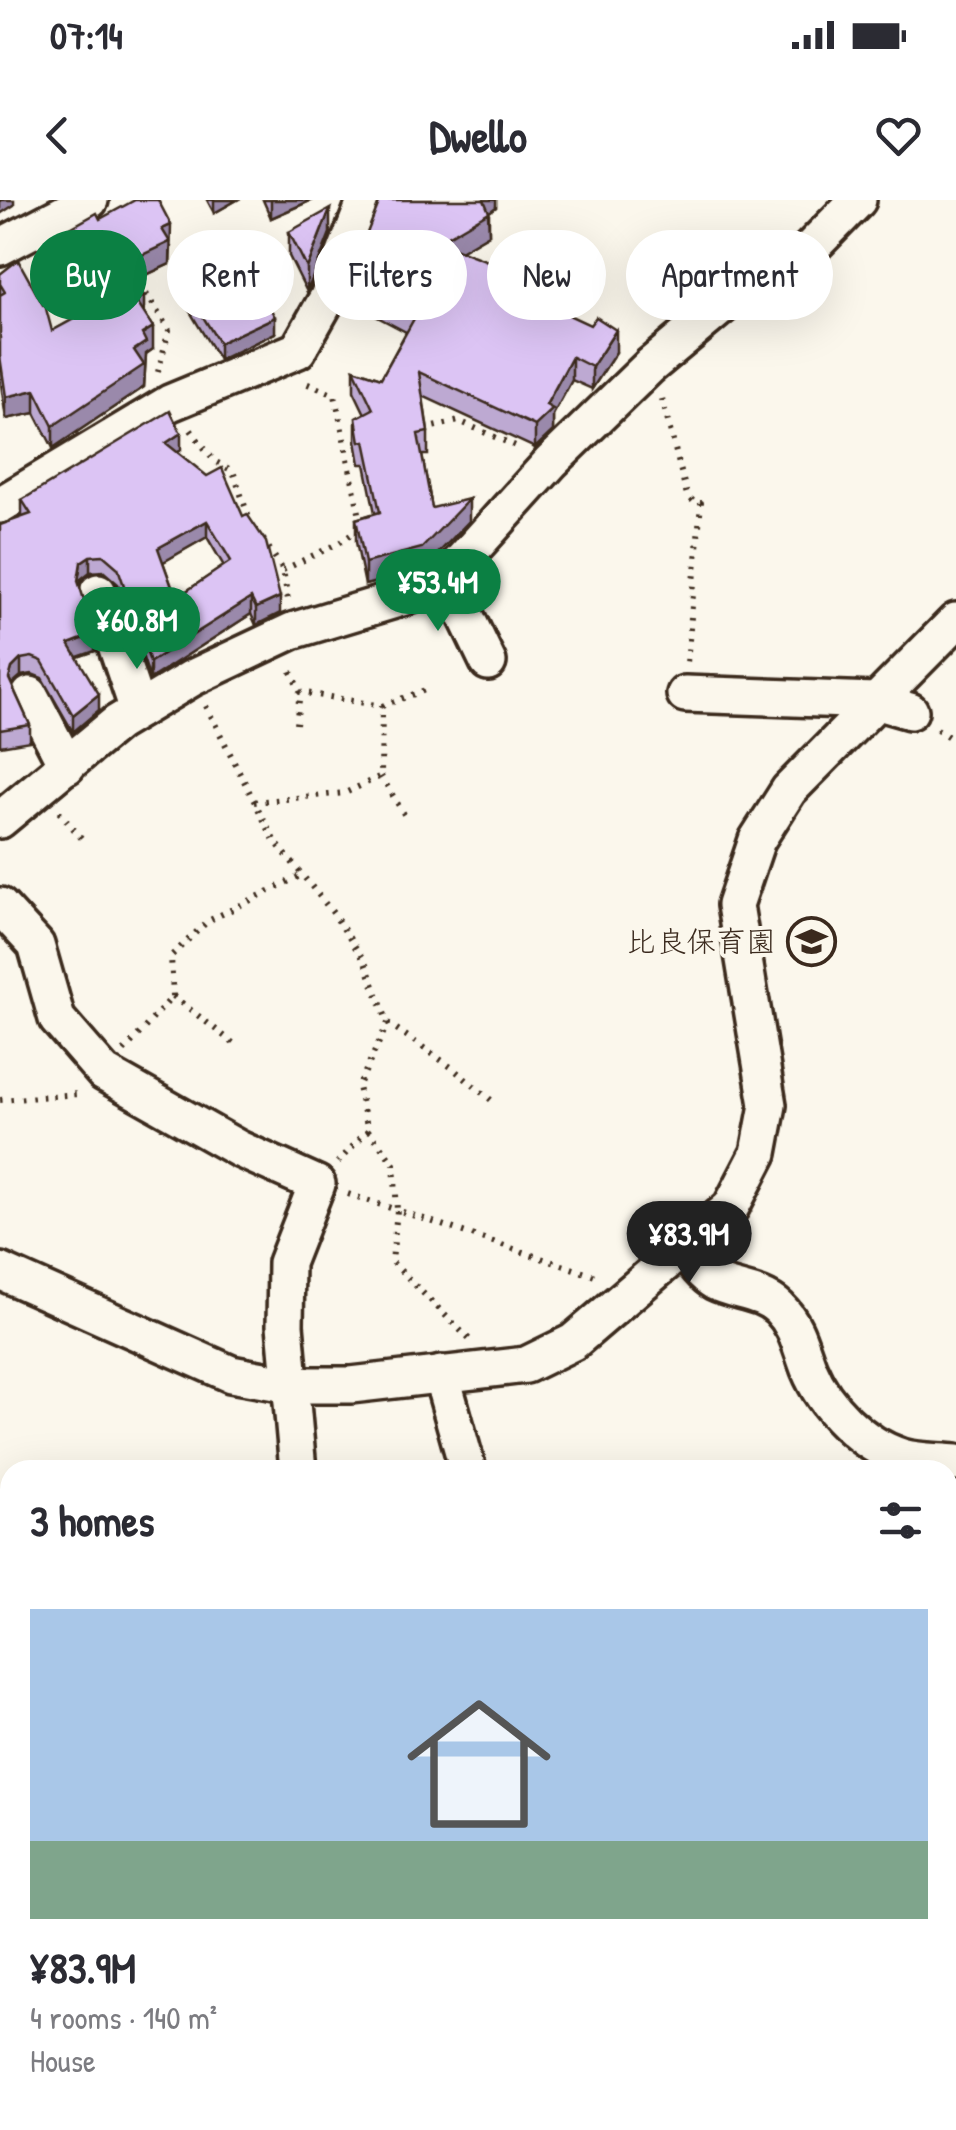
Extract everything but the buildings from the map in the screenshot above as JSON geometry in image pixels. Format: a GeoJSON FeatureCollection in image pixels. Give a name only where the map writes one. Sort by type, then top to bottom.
{"type":"FeatureCollection","features":[{"type":"Feature","properties":{"kind":"street"},"geometry":{"type":"LineString","coordinates":[[0,248],[90,200]]}},
{"type":"Feature","properties":{"kind":"street"},"geometry":{"type":"LineString","coordinates":[[0,505],[170,403],[298,350],[328,297],[366,200]]}},
{"type":"Feature","properties":{"kind":"street"},"geometry":{"type":"LineString","coordinates":[[0,820],[117,723],[192,678],[284,635],[438,586],[551,462],[656,382],[734,296],[803,256],[858,200]]}},
{"type":"Feature","properties":{"kind":"street"},"geometry":{"type":"LineString","coordinates":[[447,577],[488,662]]}},
{"type":"Feature","properties":{"kind":"street"},"geometry":{"type":"LineString","coordinates":[[98,592],[138,710]]}},
{"type":"Feature","properties":{"kind":"street"},"geometry":{"type":"LineString","coordinates":[[0,1271],[232,1374],[292,1385],[351,1386],[500,1369],[526,1365],[573,1342],[731,1207],[759,1153],[768,1105],[735,905],[758,840],[789,790],[956,621]]}},
{"type":"Feature","properties":{"kind":"street"},"geometry":{"type":"LineString","coordinates":[[684,694],[875,700],[910,710]]}},
{"type":"Feature","properties":{"kind":"street"},"geometry":{"type":"LineString","coordinates":[[30,695],[67,766]]}},
{"type":"Feature","properties":{"kind":"street"},"geometry":{"type":"LineString","coordinates":[[0,906],[36,945],[57,1020],[104,1073],[238,1149],[318,1184],[286,1263],[285,1325],[297,1460]]}},
{"type":"Feature","properties":{"kind":"street"},"geometry":{"type":"LineString","coordinates":[[684,1248],[699,1270],[716,1282],[741,1288],[774,1304],[794,1324],[810,1371],[829,1406],[866,1438],[901,1457],[928,1460]]}},
{"type":"Feature","properties":{"kind":"street"},"geometry":{"type":"LineString","coordinates":[[441,1374],[465,1460]]}},
{"type":"Feature","properties":{"kind":"path"},"geometry":{"type":"LineString","coordinates":[[147,295],[169,330],[158,375],[170,403],[214,461],[232,471],[248,517],[283,570],[284,635],[300,692],[296,724]]}},
{"type":"Feature","properties":{"kind":"path"},"geometry":{"type":"LineString","coordinates":[[260,365],[334,395],[362,527],[339,543],[283,570]]}},
{"type":"Feature","properties":{"kind":"path"},"geometry":{"type":"LineString","coordinates":[[656,382],[687,495],[694,503],[701,502],[684,694]]}},
{"type":"Feature","properties":{"kind":"path"},"geometry":{"type":"LineString","coordinates":[[408,431],[459,421],[551,462]]}},
{"type":"Feature","properties":{"kind":"path"},"geometry":{"type":"LineString","coordinates":[[343,439],[360,437]]}},
{"type":"Feature","properties":{"kind":"path"},"geometry":{"type":"LineString","coordinates":[[192,678],[274,840],[333,914],[364,962],[388,1023],[496,1104]]}},
{"type":"Feature","properties":{"kind":"path"},"geometry":{"type":"LineString","coordinates":[[300,692],[382,706],[425,690]]}},
{"type":"Feature","properties":{"kind":"path"},"geometry":{"type":"LineString","coordinates":[[382,706],[381,776],[407,819]]}},
{"type":"Feature","properties":{"kind":"path"},"geometry":{"type":"LineString","coordinates":[[254,802],[345,793],[381,776]]}},
{"type":"Feature","properties":{"kind":"path"},"geometry":{"type":"LineString","coordinates":[[0,1100],[78,1094],[104,1073],[173,996],[171,956],[208,921],[302,875]]}},
{"type":"Feature","properties":{"kind":"path"},"geometry":{"type":"LineString","coordinates":[[173,996],[233,1043]]}},
{"type":"Feature","properties":{"kind":"path"},"geometry":{"type":"LineString","coordinates":[[388,1023],[358,1088],[368,1130],[394,1164],[397,1210],[392,1262],[500,1369]]}},
{"type":"Feature","properties":{"kind":"path"},"geometry":{"type":"LineString","coordinates":[[368,1130],[318,1184],[635,1289]]}},
{"type":"Feature","properties":{"kind":"place","name":"比良保育園"},"geometry":{"type":"Point","coordinates":[811,941]}}]}
